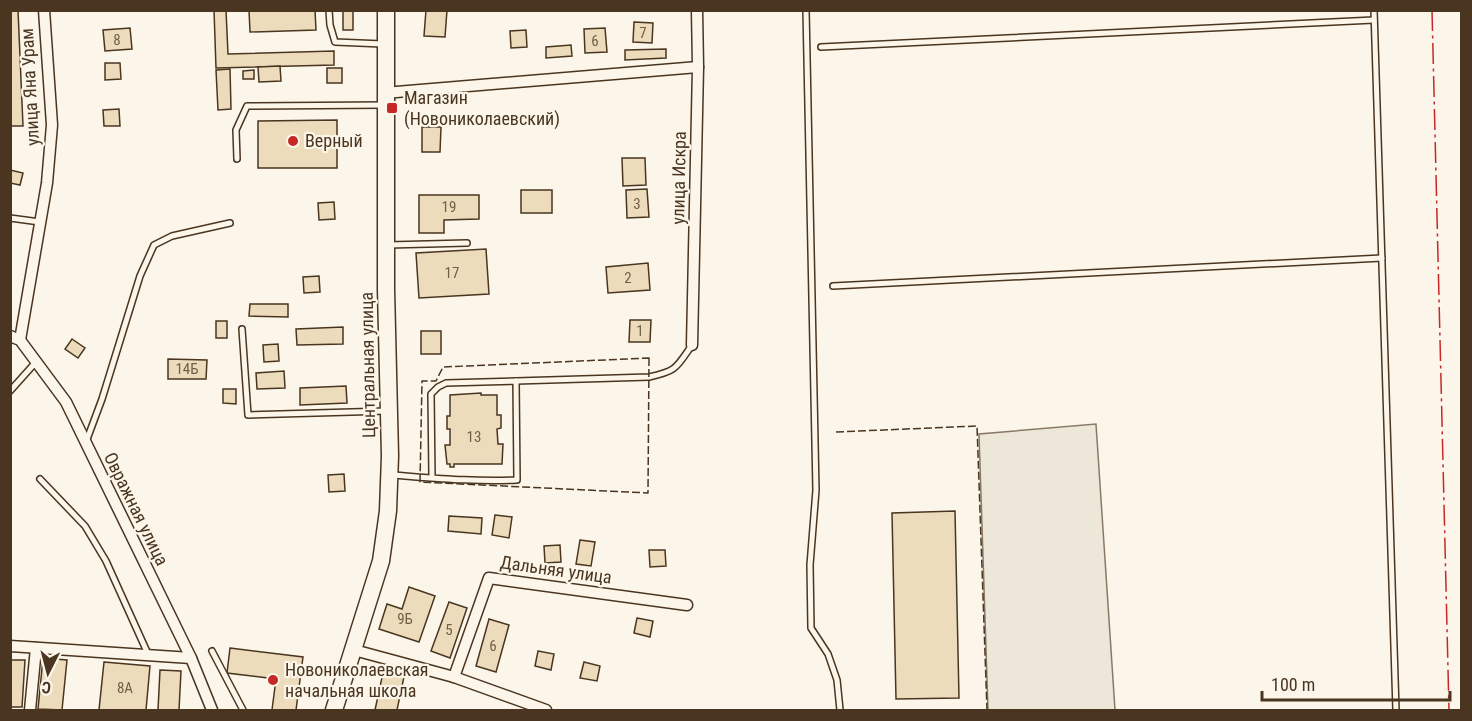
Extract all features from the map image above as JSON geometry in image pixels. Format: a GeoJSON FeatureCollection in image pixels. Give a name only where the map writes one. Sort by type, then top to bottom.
{"type":"FeatureCollection","features":[{"type":"Feature","properties":{"kind":"main road","name":"Центральная улица"},"geometry":{"type":"LineString","coordinates":[[333,711],[381,561],[388,511],[386,10]]}},
{"type":"Feature","properties":{"kind":"street","name":"улица Яна Урам"},"geometry":{"type":"LineString","coordinates":[[15,338],[47,183],[52,125],[44,10]]}},
{"type":"Feature","properties":{"kind":"street","name":"улица Искра"},"geometry":{"type":"LineString","coordinates":[[692,345],[698,67],[697,10]]}},
{"type":"Feature","properties":{"kind":"street"},"geometry":{"type":"LineString","coordinates":[[385,99],[698,67]]}},
{"type":"Feature","properties":{"kind":"street","name":"Овражная улица"},"geometry":{"type":"LineString","coordinates":[[15,338],[66,402],[191,658],[213,711]]}},
{"type":"Feature","properties":{"kind":"street","name":"Дальняя улица"},"geometry":{"type":"LineString","coordinates":[[454,677],[489,578],[687,604]]}},
{"type":"Feature","properties":{"kind":"street"},"geometry":{"type":"LineString","coordinates":[[10,646],[191,658]]}},
{"type":"Feature","properties":{"kind":"street"},"geometry":{"type":"LineString","coordinates":[[30,711],[36,648]]}},
{"type":"Feature","properties":{"kind":"street"},"geometry":{"type":"LineString","coordinates":[[354,650],[454,677],[546,711]]}},
{"type":"Feature","properties":{"kind":"lane"},"geometry":{"type":"LineString","coordinates":[[329,10],[335,42],[385,44]]}},
{"type":"Feature","properties":{"kind":"lane"},"geometry":{"type":"LineString","coordinates":[[806,10],[816,490],[810,565],[811,628],[828,654],[837,680],[840,711]]}},
{"type":"Feature","properties":{"kind":"lane"},"geometry":{"type":"LineString","coordinates":[[1374,10],[1396,711]]}},
{"type":"Feature","properties":{"kind":"lane"},"geometry":{"type":"LineString","coordinates":[[821,47],[1374,20]]}},
{"type":"Feature","properties":{"kind":"lane"},"geometry":{"type":"LineString","coordinates":[[237,159],[236,130],[247,106],[385,99]]}},
{"type":"Feature","properties":{"kind":"lane"},"geometry":{"type":"LineString","coordinates":[[10,218],[40,222]]}},
{"type":"Feature","properties":{"kind":"lane"},"geometry":{"type":"LineString","coordinates":[[86,443],[140,276],[154,245],[172,236],[230,223]]}},
{"type":"Feature","properties":{"kind":"lane"},"geometry":{"type":"LineString","coordinates":[[386,245],[467,243]]}},
{"type":"Feature","properties":{"kind":"lane"},"geometry":{"type":"LineString","coordinates":[[833,286],[1382,258]]}},
{"type":"Feature","properties":{"kind":"lane"},"geometry":{"type":"LineString","coordinates":[[243,329],[248,415],[388,411]]}},
{"type":"Feature","properties":{"kind":"lane"},"geometry":{"type":"LineString","coordinates":[[432,478],[430,394],[438,387],[446,383],[649,377],[669,373],[679,364],[692,345]]}},
{"type":"Feature","properties":{"kind":"lane"},"geometry":{"type":"LineString","coordinates":[[10,391],[36,362]]}},
{"type":"Feature","properties":{"kind":"lane"},"geometry":{"type":"LineString","coordinates":[[389,474],[484,482],[517,480],[516,381]]}},
{"type":"Feature","properties":{"kind":"lane"},"geometry":{"type":"LineString","coordinates":[[39,479],[85,526],[106,561],[149,656]]}},
{"type":"Feature","properties":{"kind":"lane"},"geometry":{"type":"LineString","coordinates":[[212,651],[243,711]]}},
{"type":"Feature","properties":{"kind":"shaded area"},"geometry":{"type":"Polygon","coordinates":[[[1096,424],[1115,710],[988,710],[979,434],[1096,424]]]}},
{"type":"Feature","properties":{"kind":"building"},"geometry":{"type":"Polygon","coordinates":[[[10,10],[18,10],[23,126],[10,126],[10,10]]]}},
{"type":"Feature","properties":{"kind":"building"},"geometry":{"type":"Polygon","coordinates":[[[214,10],[226,10],[228,54],[334,51],[334,65],[216,68],[214,10]]]}},
{"type":"Feature","properties":{"kind":"building"},"geometry":{"type":"Polygon","coordinates":[[[249,10],[315,10],[316,30],[250,32],[249,10]]]}},
{"type":"Feature","properties":{"kind":"building"},"geometry":{"type":"Polygon","coordinates":[[[343,10],[353,10],[353,30],[343,30],[343,10]]]}},
{"type":"Feature","properties":{"kind":"building"},"geometry":{"type":"Polygon","coordinates":[[[426,10],[447,10],[445,37],[424,36],[426,10]]]}},
{"type":"Feature","properties":{"kind":"building"},"geometry":{"type":"Polygon","coordinates":[[[634,22],[653,23],[652,43],[633,42],[634,22]]]}},
{"type":"Feature","properties":{"kind":"building"},"geometry":{"type":"Polygon","coordinates":[[[130,28],[132,49],[105,51],[103,30],[130,28]]]}},
{"type":"Feature","properties":{"kind":"building"},"geometry":{"type":"Polygon","coordinates":[[[605,28],[607,52],[585,53],[584,29],[605,28]]]}},
{"type":"Feature","properties":{"kind":"building"},"geometry":{"type":"Polygon","coordinates":[[[526,30],[527,47],[511,48],[510,31],[526,30]]]}},
{"type":"Feature","properties":{"kind":"building"},"geometry":{"type":"Polygon","coordinates":[[[571,45],[572,56],[546,58],[546,47],[571,45]]]}},
{"type":"Feature","properties":{"kind":"building"},"geometry":{"type":"Polygon","coordinates":[[[666,49],[666,58],[625,60],[625,50],[666,49]]]}},
{"type":"Feature","properties":{"kind":"building"},"geometry":{"type":"Polygon","coordinates":[[[105,63],[120,63],[121,79],[105,80],[105,63]]]}},
{"type":"Feature","properties":{"kind":"building"},"geometry":{"type":"Polygon","coordinates":[[[280,66],[281,81],[259,82],[258,67],[280,66]]]}},
{"type":"Feature","properties":{"kind":"building"},"geometry":{"type":"Polygon","coordinates":[[[327,68],[342,68],[342,83],[327,83],[327,68]]]}},
{"type":"Feature","properties":{"kind":"building"},"geometry":{"type":"Polygon","coordinates":[[[230,69],[231,109],[218,110],[216,70],[230,69]]]}},
{"type":"Feature","properties":{"kind":"building"},"geometry":{"type":"Polygon","coordinates":[[[254,70],[254,79],[243,79],[243,71],[254,70]]]}},
{"type":"Feature","properties":{"kind":"building"},"geometry":{"type":"Polygon","coordinates":[[[119,109],[120,126],[104,126],[103,110],[119,109]]]}},
{"type":"Feature","properties":{"kind":"building"},"geometry":{"type":"Polygon","coordinates":[[[337,120],[337,168],[258,168],[258,121],[337,120]]]}},
{"type":"Feature","properties":{"kind":"building"},"geometry":{"type":"Polygon","coordinates":[[[422,127],[441,127],[440,152],[422,152],[422,127]]]}},
{"type":"Feature","properties":{"kind":"building"},"geometry":{"type":"Polygon","coordinates":[[[622,158],[645,158],[646,185],[623,186],[622,158]]]}},
{"type":"Feature","properties":{"kind":"building"},"geometry":{"type":"Polygon","coordinates":[[[10,170],[23,173],[20,185],[10,183],[10,170]]]}},
{"type":"Feature","properties":{"kind":"building"},"geometry":{"type":"Polygon","coordinates":[[[647,189],[649,217],[627,218],[626,190],[647,189]]]}},
{"type":"Feature","properties":{"kind":"building"},"geometry":{"type":"Polygon","coordinates":[[[521,190],[552,190],[552,213],[521,213],[521,190]]]}},
{"type":"Feature","properties":{"kind":"building"},"geometry":{"type":"Polygon","coordinates":[[[419,195],[479,195],[479,219],[444,220],[444,233],[419,233],[419,195]]]}},
{"type":"Feature","properties":{"kind":"building"},"geometry":{"type":"Polygon","coordinates":[[[334,202],[335,219],[319,220],[318,203],[334,202]]]}},
{"type":"Feature","properties":{"kind":"building"},"geometry":{"type":"Polygon","coordinates":[[[486,249],[489,294],[419,298],[416,253],[486,249]]]}},
{"type":"Feature","properties":{"kind":"building"},"geometry":{"type":"Polygon","coordinates":[[[648,263],[650,290],[608,293],[606,267],[648,263]]]}},
{"type":"Feature","properties":{"kind":"building"},"geometry":{"type":"Polygon","coordinates":[[[319,276],[320,292],[304,293],[303,277],[319,276]]]}},
{"type":"Feature","properties":{"kind":"building"},"geometry":{"type":"Polygon","coordinates":[[[250,304],[288,304],[288,317],[249,316],[250,304]]]}},
{"type":"Feature","properties":{"kind":"building"},"geometry":{"type":"Polygon","coordinates":[[[630,320],[651,320],[650,342],[629,342],[630,320]]]}},
{"type":"Feature","properties":{"kind":"building"},"geometry":{"type":"Polygon","coordinates":[[[216,321],[227,321],[227,338],[216,338],[216,321]]]}},
{"type":"Feature","properties":{"kind":"building"},"geometry":{"type":"Polygon","coordinates":[[[343,327],[343,344],[297,345],[296,329],[343,327]]]}},
{"type":"Feature","properties":{"kind":"building"},"geometry":{"type":"Polygon","coordinates":[[[421,331],[441,331],[441,354],[421,354],[421,331]]]}},
{"type":"Feature","properties":{"kind":"building"},"geometry":{"type":"Polygon","coordinates":[[[72,339],[85,348],[78,358],[65,349],[72,339]]]}},
{"type":"Feature","properties":{"kind":"building"},"geometry":{"type":"Polygon","coordinates":[[[278,344],[279,361],[264,362],[263,345],[278,344]]]}},
{"type":"Feature","properties":{"kind":"building"},"geometry":{"type":"Polygon","coordinates":[[[168,359],[207,360],[206,379],[168,379],[168,359]]]}},
{"type":"Feature","properties":{"kind":"building"},"geometry":{"type":"Polygon","coordinates":[[[284,371],[285,388],[257,389],[256,373],[284,371]]]}},
{"type":"Feature","properties":{"kind":"building"},"geometry":{"type":"Polygon","coordinates":[[[346,386],[347,403],[300,405],[300,388],[346,386]]]}},
{"type":"Feature","properties":{"kind":"building"},"geometry":{"type":"Polygon","coordinates":[[[223,389],[236,389],[236,404],[223,403],[223,389]]]}},
{"type":"Feature","properties":{"kind":"building"},"geometry":{"type":"Polygon","coordinates":[[[481,393],[481,395],[497,395],[497,415],[501,415],[501,428],[497,429],[498,444],[503,444],[502,464],[454,464],[454,467],[450,467],[450,464],[447,464],[445,445],[450,445],[447,416],[450,416],[450,395],[481,393]]]}},
{"type":"Feature","properties":{"kind":"building"},"geometry":{"type":"Polygon","coordinates":[[[344,474],[345,491],[329,492],[328,475],[344,474]]]}},
{"type":"Feature","properties":{"kind":"building"},"geometry":{"type":"Polygon","coordinates":[[[955,511],[959,698],[896,699],[892,513],[955,511]]]}},
{"type":"Feature","properties":{"kind":"building"},"geometry":{"type":"Polygon","coordinates":[[[495,515],[512,517],[509,538],[492,535],[495,515]]]}},
{"type":"Feature","properties":{"kind":"building"},"geometry":{"type":"Polygon","coordinates":[[[449,516],[482,518],[481,534],[448,531],[449,516]]]}},
{"type":"Feature","properties":{"kind":"building"},"geometry":{"type":"Polygon","coordinates":[[[580,540],[595,542],[591,566],[576,564],[580,540]]]}},
{"type":"Feature","properties":{"kind":"building"},"geometry":{"type":"Polygon","coordinates":[[[560,545],[561,562],[545,563],[544,546],[560,545]]]}},
{"type":"Feature","properties":{"kind":"building"},"geometry":{"type":"Polygon","coordinates":[[[649,550],[665,550],[666,566],[650,567],[649,550]]]}},
{"type":"Feature","properties":{"kind":"building"},"geometry":{"type":"Polygon","coordinates":[[[409,587],[435,596],[419,642],[379,629],[387,604],[402,609],[409,587]]]}},
{"type":"Feature","properties":{"kind":"building"},"geometry":{"type":"Polygon","coordinates":[[[449,602],[467,608],[450,658],[431,651],[449,602]]]}},
{"type":"Feature","properties":{"kind":"building"},"geometry":{"type":"Polygon","coordinates":[[[637,618],[653,621],[650,637],[634,633],[637,618]]]}},
{"type":"Feature","properties":{"kind":"building"},"geometry":{"type":"Polygon","coordinates":[[[489,619],[509,625],[496,672],[476,666],[489,619]]]}},
{"type":"Feature","properties":{"kind":"building"},"geometry":{"type":"Polygon","coordinates":[[[230,648],[303,657],[296,710],[272,710],[276,679],[227,673],[230,648]]]}},
{"type":"Feature","properties":{"kind":"building"},"geometry":{"type":"Polygon","coordinates":[[[538,651],[554,654],[551,670],[535,666],[538,651]]]}},
{"type":"Feature","properties":{"kind":"building"},"geometry":{"type":"Polygon","coordinates":[[[43,658],[67,660],[62,710],[38,709],[43,658]]]}},
{"type":"Feature","properties":{"kind":"building"},"geometry":{"type":"Polygon","coordinates":[[[10,660],[25,660],[22,707],[10,707],[10,660]]]}},
{"type":"Feature","properties":{"kind":"building"},"geometry":{"type":"Polygon","coordinates":[[[104,662],[150,666],[146,710],[99,710],[104,662]]]}},
{"type":"Feature","properties":{"kind":"building"},"geometry":{"type":"Polygon","coordinates":[[[584,662],[600,666],[597,681],[580,678],[584,662]]]}},
{"type":"Feature","properties":{"kind":"building"},"geometry":{"type":"Polygon","coordinates":[[[384,668],[405,672],[397,710],[375,710],[384,668]]]}},
{"type":"Feature","properties":{"kind":"building"},"geometry":{"type":"Polygon","coordinates":[[[160,670],[181,671],[179,710],[158,710],[160,670]]]}},
{"type":"Feature","properties":{"kind":"fence"},"geometry":{"type":"LineString","coordinates":[[649,358],[648,493],[420,482],[422,381],[436,381],[443,367],[649,358]]}},
{"type":"Feature","properties":{"kind":"fence"},"geometry":{"type":"LineString","coordinates":[[836,432],[977,426],[987,710]]}},
{"type":"Feature","properties":{"kind":"power"},"geometry":{"type":"LineString","coordinates":[[1432,10],[1449,710]]}},
{"type":"Feature","properties":{"kind":"place","name":"Магазин (Новониколаевский)"},"geometry":{"type":"Point","coordinates":[392,108]}},
{"type":"Feature","properties":{"kind":"place","name":"Верный"},"geometry":{"type":"Point","coordinates":[293,141]}},
{"type":"Feature","properties":{"kind":"place","name":"Новониколаевская начальная школа"},"geometry":{"type":"Point","coordinates":[273,680]}}]}
